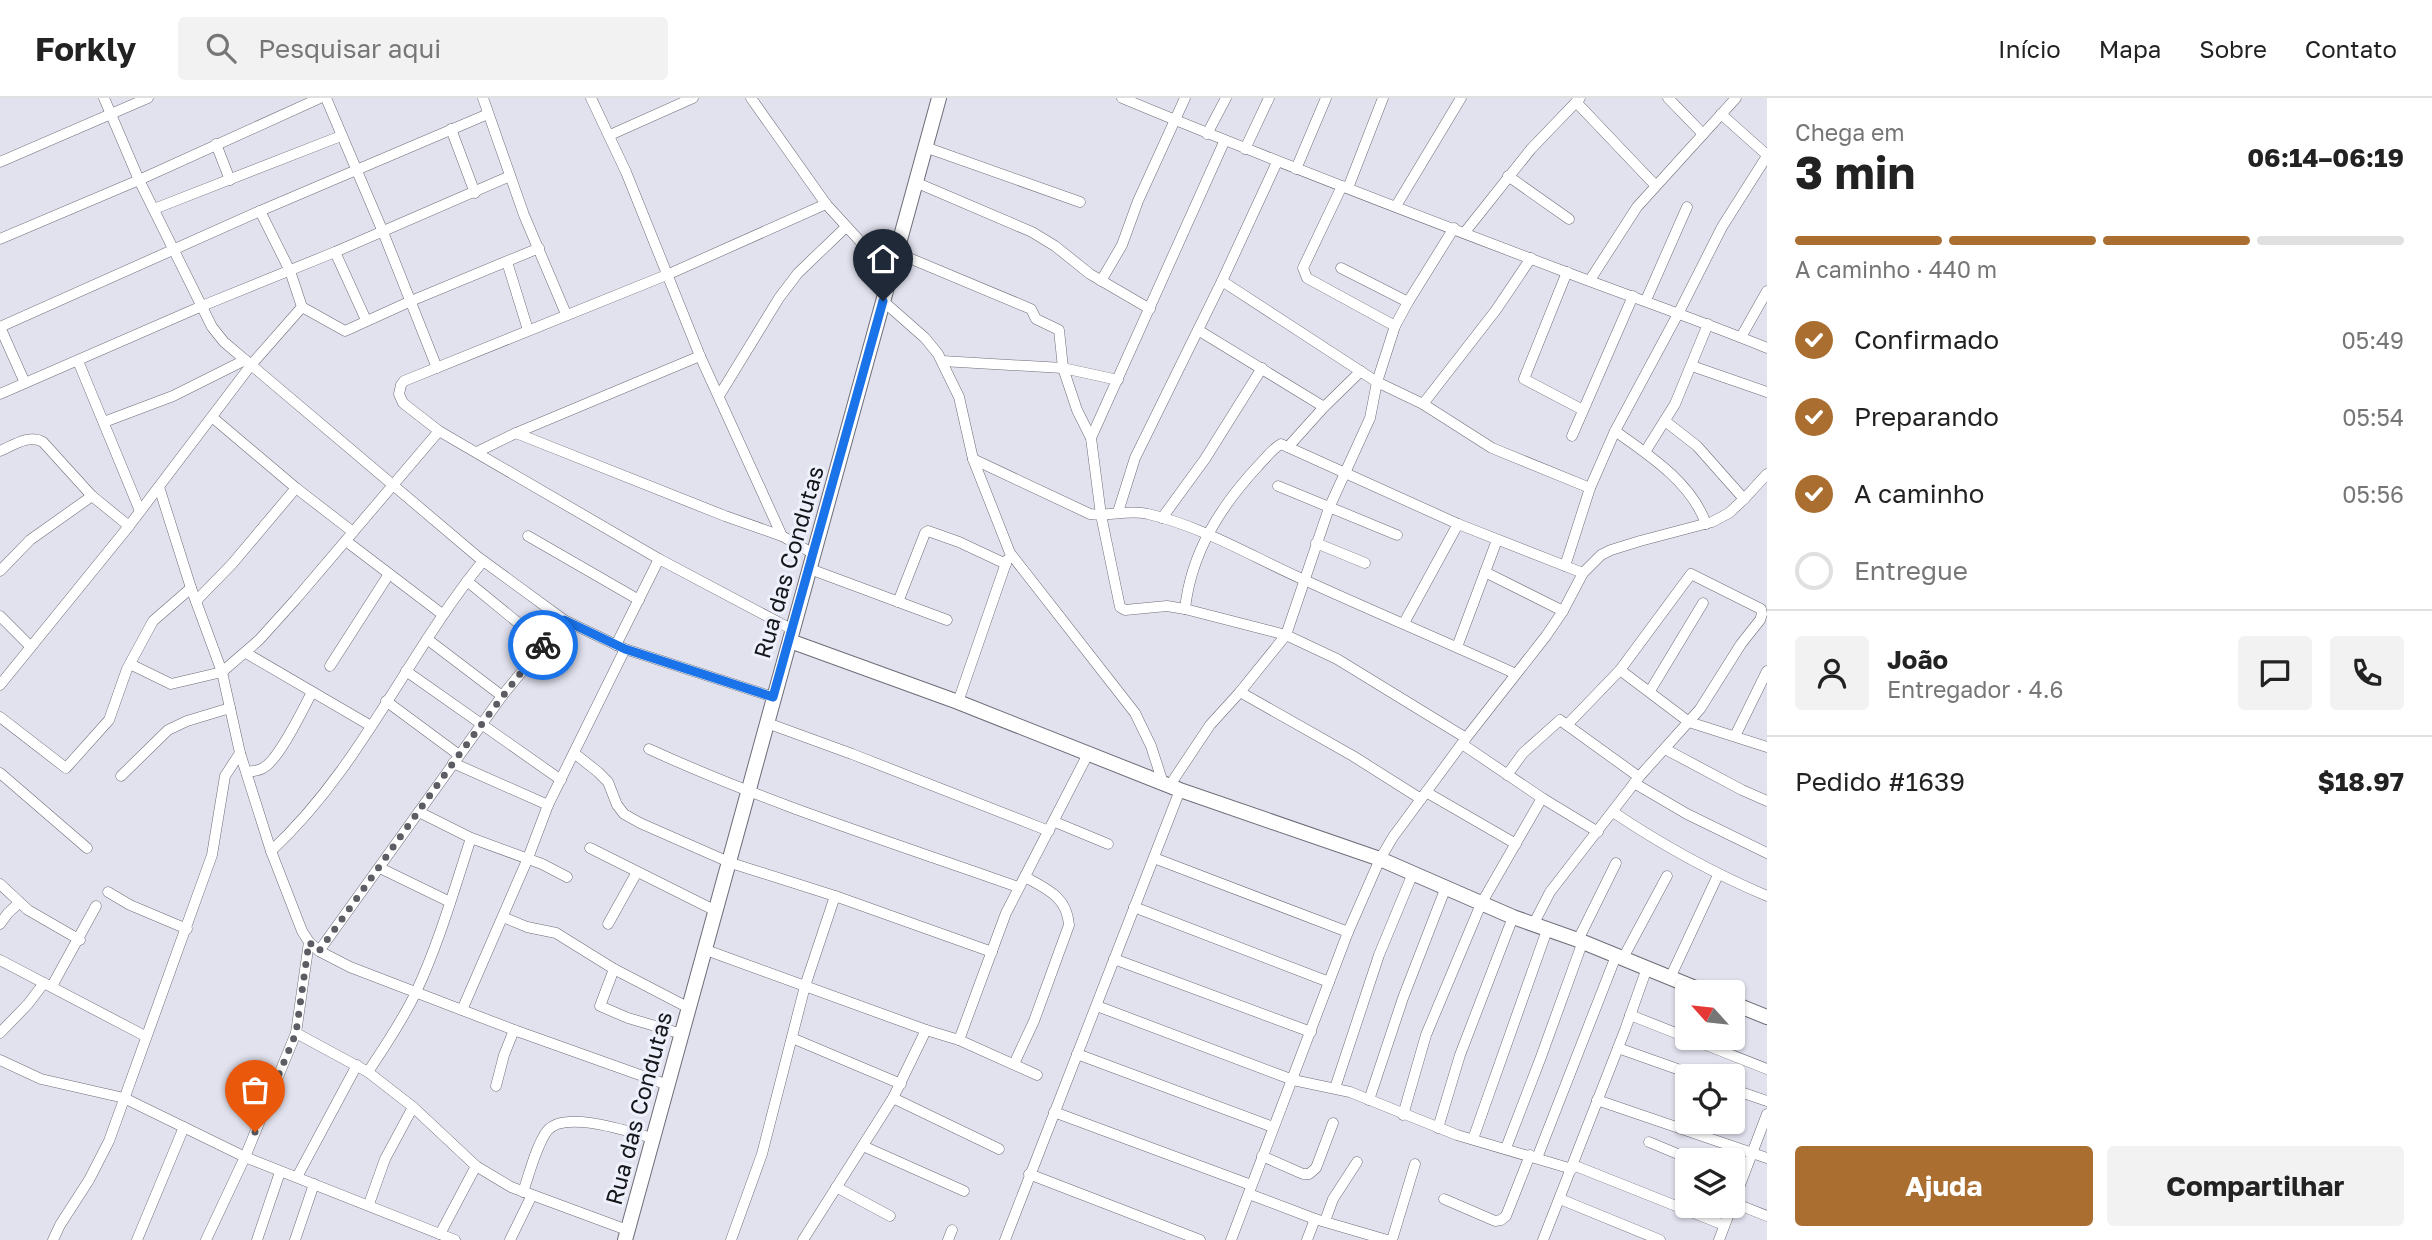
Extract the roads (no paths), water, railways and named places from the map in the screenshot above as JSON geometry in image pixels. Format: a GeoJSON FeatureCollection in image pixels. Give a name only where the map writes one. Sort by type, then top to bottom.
{"type":"FeatureCollection","features":[{"type":"Feature","properties":{"kind":"street"},"geometry":{"type":"LineString","coordinates":[[104,98],[139,180],[212,327],[224,342],[483,561],[564,620],[621,647],[773,697]]}},
{"type":"Feature","properties":{"kind":"street"},"geometry":{"type":"LineString","coordinates":[[0,162],[148,98]]}},
{"type":"Feature","properties":{"kind":"street"},"geometry":{"type":"LineString","coordinates":[[0,239],[320,98]]}},
{"type":"Feature","properties":{"kind":"street"},"geometry":{"type":"LineString","coordinates":[[326,98],[437,368]]}},
{"type":"Feature","properties":{"kind":"street"},"geometry":{"type":"LineString","coordinates":[[483,98],[510,176],[566,314]]}},
{"type":"Feature","properties":{"kind":"street"},"geometry":{"type":"LineString","coordinates":[[591,98],[610,135],[701,356],[782,536]]}},
{"type":"Feature","properties":{"kind":"street"},"geometry":{"type":"LineString","coordinates":[[610,135],[693,98]]}},
{"type":"Feature","properties":{"kind":"street"},"geometry":{"type":"LineString","coordinates":[[751,98],[826,204],[890,274]]}},
{"type":"Feature","properties":{"kind":"street","name":"Rua das Condutas"},"geometry":{"type":"LineString","coordinates":[[626,1235],[731,863],[773,697],[939,98]]}},
{"type":"Feature","properties":{"kind":"street"},"geometry":{"type":"LineString","coordinates":[[1122,98],[1224,142],[1679,312],[1767,348]]}},
{"type":"Feature","properties":{"kind":"street"},"geometry":{"type":"LineString","coordinates":[[1101,281],[1122,245],[1138,201],[1185,98]]}},
{"type":"Feature","properties":{"kind":"street"},"geometry":{"type":"LineString","coordinates":[[1207,134],[1226,98]]}},
{"type":"Feature","properties":{"kind":"street"},"geometry":{"type":"LineString","coordinates":[[1245,149],[1269,98]]}},
{"type":"Feature","properties":{"kind":"street"},"geometry":{"type":"LineString","coordinates":[[1296,169],[1325,98]]}},
{"type":"Feature","properties":{"kind":"street"},"geometry":{"type":"LineString","coordinates":[[1383,98],[1345,187],[1303,268],[1307,278],[1395,326]]}},
{"type":"Feature","properties":{"kind":"street"},"geometry":{"type":"LineString","coordinates":[[1396,206],[1461,98]]}},
{"type":"Feature","properties":{"kind":"street"},"geometry":{"type":"LineString","coordinates":[[1668,98],[1703,134]]}},
{"type":"Feature","properties":{"kind":"street"},"geometry":{"type":"LineString","coordinates":[[1590,280],[1628,220],[1655,185],[1736,98]]}},
{"type":"Feature","properties":{"kind":"street"},"geometry":{"type":"LineString","coordinates":[[1465,232],[1508,176],[1578,100],[1655,185]]}},
{"type":"Feature","properties":{"kind":"street"},"geometry":{"type":"LineString","coordinates":[[25,383],[0,327],[356,169],[488,114]]}},
{"type":"Feature","properties":{"kind":"street"},"geometry":{"type":"LineString","coordinates":[[1564,566],[1590,488],[1615,431],[1721,227],[1767,155],[1721,114]]}},
{"type":"Feature","properties":{"kind":"street"},"geometry":{"type":"LineString","coordinates":[[451,129],[475,193]]}},
{"type":"Feature","properties":{"kind":"street"},"geometry":{"type":"LineString","coordinates":[[154,209],[341,136]]}},
{"type":"Feature","properties":{"kind":"street"},"geometry":{"type":"LineString","coordinates":[[1091,438],[1224,142]]}},
{"type":"Feature","properties":{"kind":"street"},"geometry":{"type":"LineString","coordinates":[[216,144],[230,180]]}},
{"type":"Feature","properties":{"kind":"street"},"geometry":{"type":"LineString","coordinates":[[925,147],[1080,202]]}},
{"type":"Feature","properties":{"kind":"street"},"geometry":{"type":"LineString","coordinates":[[1118,512],[1135,458],[1277,162]]}},
{"type":"Feature","properties":{"kind":"street"},"geometry":{"type":"LineString","coordinates":[[0,394],[510,176]]}},
{"type":"Feature","properties":{"kind":"street"},"geometry":{"type":"LineString","coordinates":[[1508,176],[1569,219]]}},
{"type":"Feature","properties":{"kind":"street"},"geometry":{"type":"LineString","coordinates":[[915,182],[1032,232],[1101,281],[1150,309]]}},
{"type":"Feature","properties":{"kind":"street"},"geometry":{"type":"LineString","coordinates":[[826,204],[669,274],[404,381],[399,394],[403,403],[439,430],[791,636],[1171,786],[1380,859],[1481,904],[1675,980]]}},
{"type":"Feature","properties":{"kind":"street"},"geometry":{"type":"LineString","coordinates":[[1646,300],[1687,207]]}},
{"type":"Feature","properties":{"kind":"street"},"geometry":{"type":"LineString","coordinates":[[260,211],[290,271],[302,307],[343,332],[539,248]]}},
{"type":"Feature","properties":{"kind":"street"},"geometry":{"type":"LineString","coordinates":[[719,396],[766,317],[798,273],[846,227]]}},
{"type":"Feature","properties":{"kind":"street"},"geometry":{"type":"LineString","coordinates":[[1005,1240],[1154,858],[1171,786],[1210,725],[1286,635],[1329,508],[1370,418],[1377,382],[1395,326],[1454,228]]}},
{"type":"Feature","properties":{"kind":"street"},"geometry":{"type":"LineString","coordinates":[[335,252],[366,320]]}},
{"type":"Feature","properties":{"kind":"street"},"geometry":{"type":"LineString","coordinates":[[897,253],[1031,309],[1037,319],[1060,331],[1063,368],[1077,410],[1091,438],[1101,515],[1120,607],[1125,610],[1167,606],[1185,609],[1286,635],[1337,659],[1464,741],[1507,775],[1598,832]]}},
{"type":"Feature","properties":{"kind":"street"},"geometry":{"type":"LineString","coordinates":[[1423,404],[1496,310],[1531,258]]}},
{"type":"Feature","properties":{"kind":"street"},"geometry":{"type":"LineString","coordinates":[[507,262],[528,330]]}},
{"type":"Feature","properties":{"kind":"street"},"geometry":{"type":"LineString","coordinates":[[1340,268],[1408,302]]}},
{"type":"Feature","properties":{"kind":"street"},"geometry":{"type":"LineString","coordinates":[[1567,272],[1524,379],[1583,410]]}},
{"type":"Feature","properties":{"kind":"street"},"geometry":{"type":"LineString","coordinates":[[1222,281],[1377,382],[1423,404],[1492,448],[1590,488]]}},
{"type":"Feature","properties":{"kind":"street"},"geometry":{"type":"LineString","coordinates":[[1741,337],[1767,291]]}},
{"type":"Feature","properties":{"kind":"street"},"geometry":{"type":"LineString","coordinates":[[1572,436],[1633,296]]}},
{"type":"Feature","properties":{"kind":"street"},"geometry":{"type":"LineString","coordinates":[[883,301],[925,338],[942,361],[959,397],[973,459],[1010,553],[1135,713],[1171,786]]}},
{"type":"Feature","properties":{"kind":"street"},"geometry":{"type":"LineString","coordinates":[[0,685],[129,526],[212,417],[248,363],[302,307]]}},
{"type":"Feature","properties":{"kind":"street"},"geometry":{"type":"LineString","coordinates":[[1644,452],[1665,421],[1692,366],[1708,324]]}},
{"type":"Feature","properties":{"kind":"street"},"geometry":{"type":"LineString","coordinates":[[1198,330],[1324,407]]}},
{"type":"Feature","properties":{"kind":"street"},"geometry":{"type":"LineString","coordinates":[[477,452],[516,433],[701,356]]}},
{"type":"Feature","properties":{"kind":"street"},"geometry":{"type":"LineString","coordinates":[[78,361],[140,511]]}},
{"type":"Feature","properties":{"kind":"street"},"geometry":{"type":"LineString","coordinates":[[942,361],[1063,368],[1118,380]]}},
{"type":"Feature","properties":{"kind":"street"},"geometry":{"type":"LineString","coordinates":[[104,422],[173,396],[248,363]]}},
{"type":"Feature","properties":{"kind":"street"},"geometry":{"type":"LineString","coordinates":[[1692,366],[1767,392]]}},
{"type":"Feature","properties":{"kind":"street"},"geometry":{"type":"LineString","coordinates":[[1162,518],[1211,450],[1262,368]]}},
{"type":"Feature","properties":{"kind":"street"},"geometry":{"type":"LineString","coordinates":[[1288,447],[1361,371]]}},
{"type":"Feature","properties":{"kind":"street"},"geometry":{"type":"LineString","coordinates":[[212,417],[296,488],[389,574],[442,614]]}},
{"type":"Feature","properties":{"kind":"street"},"geometry":{"type":"LineString","coordinates":[[1665,421],[1697,446],[1744,499]]}},
{"type":"Feature","properties":{"kind":"street"},"geometry":{"type":"LineString","coordinates":[[130,664],[171,684],[222,672],[246,653],[296,599],[439,430]]}},
{"type":"Feature","properties":{"kind":"street"},"geometry":{"type":"LineString","coordinates":[[1615,431],[1644,452],[1694,498],[1706,524]]}},
{"type":"Feature","properties":{"kind":"street"},"geometry":{"type":"LineString","coordinates":[[516,433],[782,536],[814,554]]}},
{"type":"Feature","properties":{"kind":"street"},"geometry":{"type":"LineString","coordinates":[[0,452],[29,439],[36,438],[43,442],[92,496],[129,526]]}},
{"type":"Feature","properties":{"kind":"street"},"geometry":{"type":"LineString","coordinates":[[1185,609],[1187,586],[1206,534],[1245,480],[1279,444],[1458,524],[1583,573]]}},
{"type":"Feature","properties":{"kind":"street"},"geometry":{"type":"LineString","coordinates":[[973,459],[1076,508],[1101,515],[1136,512],[1206,534],[1516,674]]}},
{"type":"Feature","properties":{"kind":"street"},"geometry":{"type":"LineString","coordinates":[[1231,1240],[1348,932],[1380,859],[1423,796],[1563,611],[1583,573],[1601,555],[1706,524],[1729,513],[1764,481]]}},
{"type":"Feature","properties":{"kind":"street"},"geometry":{"type":"LineString","coordinates":[[159,486],[222,672],[240,753],[271,850],[297,920],[309,942],[319,951],[350,968],[668,1085]]}},
{"type":"Feature","properties":{"kind":"street"},"geometry":{"type":"LineString","coordinates":[[1278,486],[1397,536]]}},
{"type":"Feature","properties":{"kind":"street"},"geometry":{"type":"LineString","coordinates":[[196,601],[232,564],[296,488]]}},
{"type":"Feature","properties":{"kind":"street"},"geometry":{"type":"LineString","coordinates":[[0,571],[30,540],[92,496]]}},
{"type":"Feature","properties":{"kind":"street"},"geometry":{"type":"LineString","coordinates":[[1404,623],[1458,524]]}},
{"type":"Feature","properties":{"kind":"street"},"geometry":{"type":"LineString","coordinates":[[898,601],[928,531],[1006,564]]}},
{"type":"Feature","properties":{"kind":"street"},"geometry":{"type":"LineString","coordinates":[[528,536],[639,600]]}},
{"type":"Feature","properties":{"kind":"street"},"geometry":{"type":"LineString","coordinates":[[1457,647],[1497,540]]}},
{"type":"Feature","properties":{"kind":"street"},"geometry":{"type":"LineString","coordinates":[[1316,543],[1365,563]]}},
{"type":"Feature","properties":{"kind":"street"},"geometry":{"type":"LineString","coordinates":[[958,702],[1010,553]]}},
{"type":"Feature","properties":{"kind":"street"},"geometry":{"type":"LineString","coordinates":[[462,1010],[548,805],[574,753],[659,559]]}},
{"type":"Feature","properties":{"kind":"street"},"geometry":{"type":"LineString","coordinates":[[271,850],[294,829],[325,793],[442,614],[483,561]]}},
{"type":"Feature","properties":{"kind":"street"},"geometry":{"type":"LineString","coordinates":[[810,569],[947,620]]}},
{"type":"Feature","properties":{"kind":"street"},"geometry":{"type":"LineString","coordinates":[[1485,572],[1563,611]]}},
{"type":"Feature","properties":{"kind":"street"},"geometry":{"type":"LineString","coordinates":[[330,666],[389,574]]}},
{"type":"Feature","properties":{"kind":"street"},"geometry":{"type":"LineString","coordinates":[[1473,1139],[1550,892],[1636,780],[1689,722],[1764,621],[1761,609],[1692,574],[1620,670],[1567,724]]}},
{"type":"Feature","properties":{"kind":"street"},"geometry":{"type":"LineString","coordinates":[[467,581],[544,644]]}},
{"type":"Feature","properties":{"kind":"street"},"geometry":{"type":"LineString","coordinates":[[0,717],[66,768],[109,720],[130,664],[153,621],[191,587]]}},
{"type":"Feature","properties":{"kind":"street"},"geometry":{"type":"LineString","coordinates":[[1650,691],[1703,603]]}},
{"type":"Feature","properties":{"kind":"street"},"geometry":{"type":"LineString","coordinates":[[0,617],[30,646]]}},
{"type":"Feature","properties":{"kind":"street"},"geometry":{"type":"LineString","coordinates":[[319,951],[482,723],[564,620]]}},
{"type":"Feature","properties":{"kind":"street"},"geometry":{"type":"LineString","coordinates":[[427,639],[502,696]]}},
{"type":"Feature","properties":{"kind":"street"},"geometry":{"type":"LineString","coordinates":[[246,653],[371,726]]}},
{"type":"Feature","properties":{"kind":"street"},"geometry":{"type":"LineString","coordinates":[[1620,670],[1689,722],[1767,747]]}},
{"type":"Feature","properties":{"kind":"street"},"geometry":{"type":"LineString","coordinates":[[406,671],[561,780]]}},
{"type":"Feature","properties":{"kind":"street"},"geometry":{"type":"LineString","coordinates":[[1735,736],[1767,671]]}},
{"type":"Feature","properties":{"kind":"street"},"geometry":{"type":"LineString","coordinates":[[247,772],[268,765],[312,692]]}},
{"type":"Feature","properties":{"kind":"street"},"geometry":{"type":"LineString","coordinates":[[1240,692],[1423,796],[1516,844]]}},
{"type":"Feature","properties":{"kind":"street"},"geometry":{"type":"LineString","coordinates":[[386,701],[456,759],[548,805]]}},
{"type":"Feature","properties":{"kind":"street"},"geometry":{"type":"LineString","coordinates":[[121,776],[169,730],[187,721],[230,708]]}},
{"type":"Feature","properties":{"kind":"street"},"geometry":{"type":"LineString","coordinates":[[1507,775],[1523,752],[1558,721],[1567,724],[1636,780],[1687,814],[1767,853]]}},
{"type":"Feature","properties":{"kind":"street"},"geometry":{"type":"LineString","coordinates":[[767,723],[1049,831]]}},
{"type":"Feature","properties":{"kind":"street"},"geometry":{"type":"LineString","coordinates":[[649,749],[748,792],[860,834],[1018,887]]}},
{"type":"Feature","properties":{"kind":"street"},"geometry":{"type":"LineString","coordinates":[[1665,749],[1767,801]]}},
{"type":"Feature","properties":{"kind":"street"},"geometry":{"type":"LineString","coordinates":[[959,1040],[1018,887],[1055,822],[1089,752]]}},
{"type":"Feature","properties":{"kind":"street"},"geometry":{"type":"LineString","coordinates":[[53,1240],[60,1224],[89,1181],[109,1141],[212,855],[225,776],[240,753]]}},
{"type":"Feature","properties":{"kind":"street"},"geometry":{"type":"LineString","coordinates":[[574,753],[608,782],[617,805],[624,814],[731,863],[992,951]]}},
{"type":"Feature","properties":{"kind":"street"},"geometry":{"type":"LineString","coordinates":[[0,773],[87,848]]}},
{"type":"Feature","properties":{"kind":"street"},"geometry":{"type":"LineString","coordinates":[[1403,1115],[1426,1035],[1481,904],[1542,798]]}},
{"type":"Feature","properties":{"kind":"street"},"geometry":{"type":"LineString","coordinates":[[419,812],[471,838],[528,858],[567,877]]}},
{"type":"Feature","properties":{"kind":"street"},"geometry":{"type":"LineString","coordinates":[[1613,812],[1653,839],[1718,875],[1767,896]]}},
{"type":"Feature","properties":{"kind":"street"},"geometry":{"type":"LineString","coordinates":[[1055,822],[1108,844]]}},
{"type":"Feature","properties":{"kind":"street"},"geometry":{"type":"LineString","coordinates":[[368,1072],[416,992],[471,838]]}},
{"type":"Feature","properties":{"kind":"street"},"geometry":{"type":"LineString","coordinates":[[590,848],[716,911]]}},
{"type":"Feature","properties":{"kind":"street"},"geometry":{"type":"LineString","coordinates":[[1154,858],[1348,932]]}},
{"type":"Feature","properties":{"kind":"street"},"geometry":{"type":"LineString","coordinates":[[1506,1148],[1581,941],[1616,863]]}},
{"type":"Feature","properties":{"kind":"street"},"geometry":{"type":"LineString","coordinates":[[380,868],[450,902]]}},
{"type":"Feature","properties":{"kind":"street"},"geometry":{"type":"LineString","coordinates":[[608,924],[636,872]]}},
{"type":"Feature","properties":{"kind":"street"},"geometry":{"type":"LineString","coordinates":[[1335,1088],[1379,955],[1413,873]]}},
{"type":"Feature","properties":{"kind":"street"},"geometry":{"type":"LineString","coordinates":[[1670,978],[1718,875]]}},
{"type":"Feature","properties":{"kind":"street"},"geometry":{"type":"LineString","coordinates":[[1444,1199],[1495,1221],[1506,1216],[1620,957],[1667,876]]}},
{"type":"Feature","properties":{"kind":"street"},"geometry":{"type":"LineString","coordinates":[[1014,1064],[1034,1021],[1069,925],[1063,902],[1053,892],[1026,877]]}},
{"type":"Feature","properties":{"kind":"street"},"geometry":{"type":"LineString","coordinates":[[0,884],[19,904],[80,940]]}},
{"type":"Feature","properties":{"kind":"street"},"geometry":{"type":"LineString","coordinates":[[1369,1100],[1403,998],[1446,887]]}},
{"type":"Feature","properties":{"kind":"street"},"geometry":{"type":"LineString","coordinates":[[108,892],[130,905],[187,929]]}},
{"type":"Feature","properties":{"kind":"street"},"geometry":{"type":"LineString","coordinates":[[731,1240],[762,1154],[805,986],[835,896]]}},
{"type":"Feature","properties":{"kind":"street"},"geometry":{"type":"LineString","coordinates":[[0,925],[8,913],[19,904]]}},
{"type":"Feature","properties":{"kind":"street"},"geometry":{"type":"LineString","coordinates":[[0,1033],[48,985],[80,940],[96,906]]}},
{"type":"Feature","properties":{"kind":"street"},"geometry":{"type":"LineString","coordinates":[[1134,907],[1329,982]]}},
{"type":"Feature","properties":{"kind":"street"},"geometry":{"type":"LineString","coordinates":[[503,917],[527,928],[556,933],[614,969],[689,1008]]}},
{"type":"Feature","properties":{"kind":"street"},"geometry":{"type":"LineString","coordinates":[[1438,1128],[1460,1055],[1513,917]]}},
{"type":"Feature","properties":{"kind":"street"},"geometry":{"type":"LineString","coordinates":[[206,1240],[245,1157],[296,1033],[309,942]]}},
{"type":"Feature","properties":{"kind":"street"},"geometry":{"type":"LineString","coordinates":[[706,950],[959,1040],[1037,1075]]}},
{"type":"Feature","properties":{"kind":"street"},"geometry":{"type":"LineString","coordinates":[[1114,959],[1311,1032]]}},
{"type":"Feature","properties":{"kind":"street"},"geometry":{"type":"LineString","coordinates":[[0,960],[145,1036]]}},
{"type":"Feature","properties":{"kind":"street"},"geometry":{"type":"LineString","coordinates":[[1543,1240],[1647,968]]}},
{"type":"Feature","properties":{"kind":"street"},"geometry":{"type":"LineString","coordinates":[[614,969],[601,1007],[682,1034]]}},
{"type":"Feature","properties":{"kind":"street"},"geometry":{"type":"LineString","coordinates":[[1097,1006],[1293,1080],[1335,1088],[1438,1128],[1572,1167],[1724,1225]]}},
{"type":"Feature","properties":{"kind":"street"},"geometry":{"type":"LineString","coordinates":[[1745,1008],[1767,1017]]}},
{"type":"Feature","properties":{"kind":"street"},"geometry":{"type":"LineString","coordinates":[[1630,1015],[1767,1069]]}},
{"type":"Feature","properties":{"kind":"street"},"geometry":{"type":"LineString","coordinates":[[496,1086],[514,1030]]}},
{"type":"Feature","properties":{"kind":"street"},"geometry":{"type":"LineString","coordinates":[[803,1240],[893,1098],[926,1030]]}},
{"type":"Feature","properties":{"kind":"street"},"geometry":{"type":"LineString","coordinates":[[296,1033],[368,1072],[413,1107],[476,1166],[527,1194],[626,1235]]}},
{"type":"Feature","properties":{"kind":"street"},"geometry":{"type":"LineString","coordinates":[[792,1038],[901,1084]]}},
{"type":"Feature","properties":{"kind":"street"},"geometry":{"type":"LineString","coordinates":[[1618,1048],[1675,1068]]}},
{"type":"Feature","properties":{"kind":"street"},"geometry":{"type":"LineString","coordinates":[[1077,1054],[1273,1127]]}},
{"type":"Feature","properties":{"kind":"street"},"geometry":{"type":"LineString","coordinates":[[0,1060],[41,1079],[124,1098],[245,1157],[455,1240]]}},
{"type":"Feature","properties":{"kind":"street"},"geometry":{"type":"LineString","coordinates":[[297,1177],[357,1065]]}},
{"type":"Feature","properties":{"kind":"street"},"geometry":{"type":"LineString","coordinates":[[1745,1093],[1767,1101]]}},
{"type":"Feature","properties":{"kind":"street"},"geometry":{"type":"LineString","coordinates":[[893,1098],[999,1149]]}},
{"type":"Feature","properties":{"kind":"street"},"geometry":{"type":"LineString","coordinates":[[1597,1100],[1767,1158]]}},
{"type":"Feature","properties":{"kind":"street"},"geometry":{"type":"LineString","coordinates":[[369,1204],[385,1159],[413,1107]]}},
{"type":"Feature","properties":{"kind":"street"},"geometry":{"type":"LineString","coordinates":[[1054,1112],[1250,1189],[1320,1220],[1390,1240],[1415,1164]]}},
{"type":"Feature","properties":{"kind":"street"},"geometry":{"type":"LineString","coordinates":[[1745,1165],[1767,1114]]}},
{"type":"Feature","properties":{"kind":"street"},"geometry":{"type":"LineString","coordinates":[[1262,1156],[1303,1174],[1309,1174],[1316,1168],[1333,1123]]}},
{"type":"Feature","properties":{"kind":"street"},"geometry":{"type":"LineString","coordinates":[[510,1240],[542,1142],[548,1130],[555,1124],[598,1124],[652,1138]]}},
{"type":"Feature","properties":{"kind":"street"},"geometry":{"type":"LineString","coordinates":[[137,1240],[184,1127]]}},
{"type":"Feature","properties":{"kind":"street"},"geometry":{"type":"LineString","coordinates":[[1648,1142],[1675,1153]]}},
{"type":"Feature","properties":{"kind":"street"},"geometry":{"type":"LineString","coordinates":[[863,1146],[964,1191]]}},
{"type":"Feature","properties":{"kind":"street"},"geometry":{"type":"LineString","coordinates":[[1307,1240],[1357,1162]]}},
{"type":"Feature","properties":{"kind":"street"},"geometry":{"type":"LineString","coordinates":[[440,1234],[476,1166]]}},
{"type":"Feature","properties":{"kind":"street"},"geometry":{"type":"LineString","coordinates":[[257,1240],[279,1171]]}},
{"type":"Feature","properties":{"kind":"street"},"geometry":{"type":"LineString","coordinates":[[1029,1174],[1199,1240]]}},
{"type":"Feature","properties":{"kind":"street"},"geometry":{"type":"LineString","coordinates":[[295,1240],[314,1184]]}},
{"type":"Feature","properties":{"kind":"street"},"geometry":{"type":"LineString","coordinates":[[836,1187],[890,1216]]}},
{"type":"Feature","properties":{"kind":"street"},"geometry":{"type":"LineString","coordinates":[[1560,1199],[1660,1240]]}},
{"type":"Feature","properties":{"kind":"street"},"geometry":{"type":"LineString","coordinates":[[1745,1207],[1767,1216]]}},
{"type":"Feature","properties":{"kind":"street"},"geometry":{"type":"LineString","coordinates":[[1719,1240],[1727,1218]]}}]}
